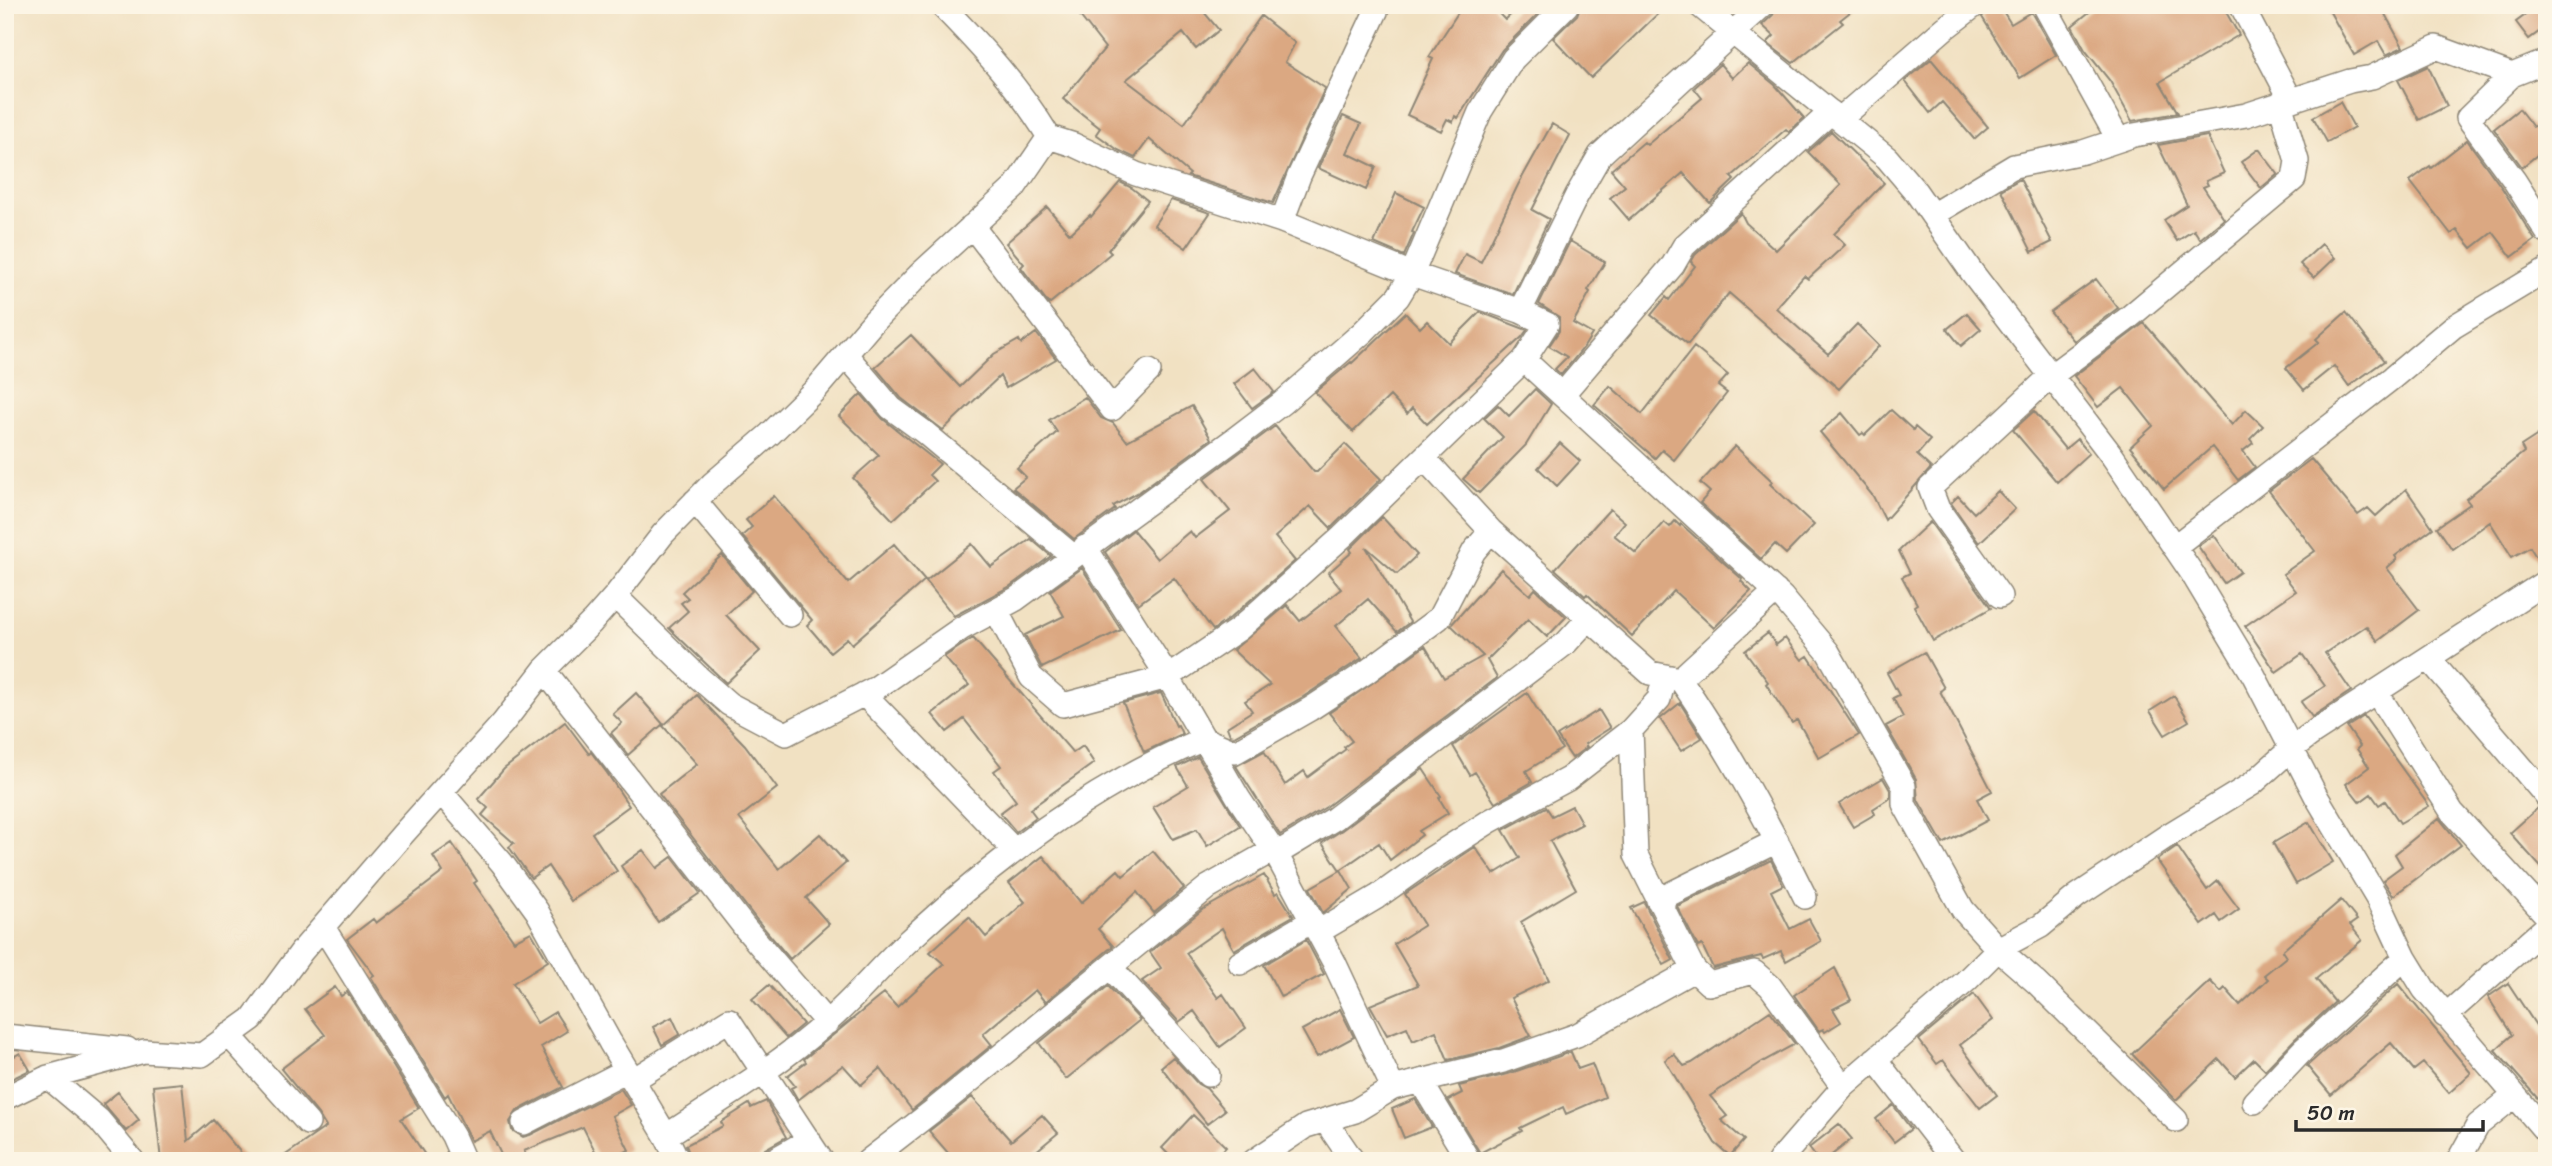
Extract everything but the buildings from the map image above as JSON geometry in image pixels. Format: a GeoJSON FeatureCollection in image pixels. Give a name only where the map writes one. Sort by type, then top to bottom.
{"type":"FeatureCollection","features":[{"type":"Feature","properties":{"kind":"street"},"geometry":{"type":"LineString","coordinates":[[940,5],[996,62],[1031,106],[1049,136],[1136,174],[1282,221],[1412,274],[1520,311],[1547,324],[1524,360],[1342,537],[1239,629],[1168,677],[1063,705],[1031,677],[996,610]]}},
{"type":"Feature","properties":{"kind":"street"},"geometry":{"type":"LineString","coordinates":[[1282,221],[1299,176],[1379,5]]}},
{"type":"Feature","properties":{"kind":"street"},"geometry":{"type":"LineString","coordinates":[[615,596],[729,704],[786,734],[864,694],[962,628],[1016,599],[1282,403],[1363,332],[1398,297],[1412,274],[1480,111],[1513,59],[1567,5]]}},
{"type":"Feature","properties":{"kind":"street"},"geometry":{"type":"LineString","coordinates":[[1699,5],[1887,158],[1932,215],[1992,299],[2113,457],[2174,547],[2254,676],[2291,749],[2377,898],[2405,958],[2424,989],[2547,1133]]}},
{"type":"Feature","properties":{"kind":"street"},"geometry":{"type":"LineString","coordinates":[[1520,311],[1577,195],[1600,155],[1763,5]]}},
{"type":"Feature","properties":{"kind":"street"},"geometry":{"type":"LineString","coordinates":[[1562,395],[1673,265],[1684,246],[1835,116],[1975,5]]}},
{"type":"Feature","properties":{"kind":"street"},"geometry":{"type":"LineString","coordinates":[[2044,5],[2118,139]]}},
{"type":"Feature","properties":{"kind":"street"},"geometry":{"type":"LineString","coordinates":[[2000,596],[1938,509],[1930,488],[2052,375],[2127,319],[2294,179],[2297,161],[2286,102],[2241,5]]}},
{"type":"Feature","properties":{"kind":"street"},"geometry":{"type":"LineString","coordinates":[[1932,215],[2014,166],[2083,152],[2118,139],[2246,114],[2372,76],[2436,47],[2512,75]]}},
{"type":"Feature","properties":{"kind":"street"},"geometry":{"type":"LineString","coordinates":[[2547,61],[2512,75],[2468,118],[2514,180],[2547,232]]}},
{"type":"Feature","properties":{"kind":"street"},"geometry":{"type":"LineString","coordinates":[[5,1036],[202,1055],[252,1019],[323,927],[503,723],[544,670],[615,596],[663,534],[816,389],[920,274],[1014,188],[1049,136]]}},
{"type":"Feature","properties":{"kind":"street"},"geometry":{"type":"LineString","coordinates":[[972,226],[1112,409],[1150,371]]}},
{"type":"Feature","properties":{"kind":"street"},"geometry":{"type":"LineString","coordinates":[[2174,547],[2392,378],[2453,327],[2547,270]]}},
{"type":"Feature","properties":{"kind":"street"},"geometry":{"type":"LineString","coordinates":[[846,355],[891,408],[1079,551],[1168,677],[1274,852],[1315,927],[1393,1088]]}},
{"type":"Feature","properties":{"kind":"street"},"geometry":{"type":"LineString","coordinates":[[1524,360],[1776,591],[1828,652],[1904,786],[1904,804],[1963,911],[1998,949],[2037,983],[2176,1121]]}},
{"type":"Feature","properties":{"kind":"street"},"geometry":{"type":"LineString","coordinates":[[1424,458],[1492,531],[1650,673],[1672,678],[1709,721],[1777,841],[1805,897]]}},
{"type":"Feature","properties":{"kind":"street"},"geometry":{"type":"LineString","coordinates":[[695,501],[790,615]]}},
{"type":"Feature","properties":{"kind":"street"},"geometry":{"type":"LineString","coordinates":[[666,1136],[763,1074],[827,1023],[906,943],[1014,850],[1122,778],[1204,739],[1235,752],[1310,709],[1365,673],[1438,618],[1474,551],[1492,531]]}},
{"type":"Feature","properties":{"kind":"street"},"geometry":{"type":"LineString","coordinates":[[1779,1161],[1843,1087],[1966,981],[1998,949],[2041,926],[2077,896],[2252,784],[2291,749],[2547,581]]}},
{"type":"Feature","properties":{"kind":"street"},"geometry":{"type":"LineString","coordinates":[[1240,963],[1377,897],[1490,821],[1568,779],[1631,730],[1659,699],[1672,678],[1776,591]]}},
{"type":"Feature","properties":{"kind":"street"},"geometry":{"type":"LineString","coordinates":[[868,1161],[1208,887],[1334,819],[1566,643],[1589,618]]}},
{"type":"Feature","properties":{"kind":"street"},"geometry":{"type":"LineString","coordinates":[[2429,659],[2547,797]]}},
{"type":"Feature","properties":{"kind":"street"},"geometry":{"type":"LineString","coordinates":[[544,670],[746,929],[827,1023]]}},
{"type":"Feature","properties":{"kind":"street"},"geometry":{"type":"LineString","coordinates":[[2377,693],[2452,812],[2547,916]]}},
{"type":"Feature","properties":{"kind":"street"},"geometry":{"type":"LineString","coordinates":[[864,694],[1014,850]]}},
{"type":"Feature","properties":{"kind":"street"},"geometry":{"type":"LineString","coordinates":[[1631,730],[1636,855],[1694,970],[1709,984],[1754,972],[1769,986],[1843,1087]]}},
{"type":"Feature","properties":{"kind":"street"},"geometry":{"type":"LineString","coordinates":[[441,792],[502,863],[537,911],[678,1161]]}},
{"type":"Feature","properties":{"kind":"street"},"geometry":{"type":"LineString","coordinates":[[1658,900],[1777,841]]}},
{"type":"Feature","properties":{"kind":"street"},"geometry":{"type":"LineString","coordinates":[[2445,1016],[2547,926]]}},
{"type":"Feature","properties":{"kind":"street"},"geometry":{"type":"LineString","coordinates":[[323,927],[453,1136],[464,1161]]}},
{"type":"Feature","properties":{"kind":"street"},"geometry":{"type":"LineString","coordinates":[[2254,1102],[2304,1049],[2405,958]]}},
{"type":"Feature","properties":{"kind":"street"},"geometry":{"type":"LineString","coordinates":[[1110,967],[1208,1075]]}},
{"type":"Feature","properties":{"kind":"street"},"geometry":{"type":"LineString","coordinates":[[1254,1161],[1306,1126],[1355,1111],[1393,1088],[1503,1061],[1577,1035],[1694,970]]}},
{"type":"Feature","properties":{"kind":"street"},"geometry":{"type":"LineString","coordinates":[[524,1123],[630,1075],[729,1020],[822,1161]]}},
{"type":"Feature","properties":{"kind":"street"},"geometry":{"type":"LineString","coordinates":[[229,1035],[308,1123]]}},
{"type":"Feature","properties":{"kind":"street"},"geometry":{"type":"LineString","coordinates":[[5,1098],[48,1077],[144,1051]]}},
{"type":"Feature","properties":{"kind":"street"},"geometry":{"type":"LineString","coordinates":[[1875,1059],[1954,1161]]}},
{"type":"Feature","properties":{"kind":"street"},"geometry":{"type":"LineString","coordinates":[[48,1077],[99,1120],[133,1161]]}},
{"type":"Feature","properties":{"kind":"street"},"geometry":{"type":"LineString","coordinates":[[1421,1082],[1469,1161]]}},
{"type":"Feature","properties":{"kind":"street"},"geometry":{"type":"LineString","coordinates":[[2458,1161],[2478,1125],[2514,1096]]}},
{"type":"Feature","properties":{"kind":"street"},"geometry":{"type":"LineString","coordinates":[[1325,1120],[1353,1161]]}},
{"type":"Feature","properties":{"kind":"street"},"geometry":{"type":"LineString","coordinates":[[772,1161],[809,1140]]}}]}
